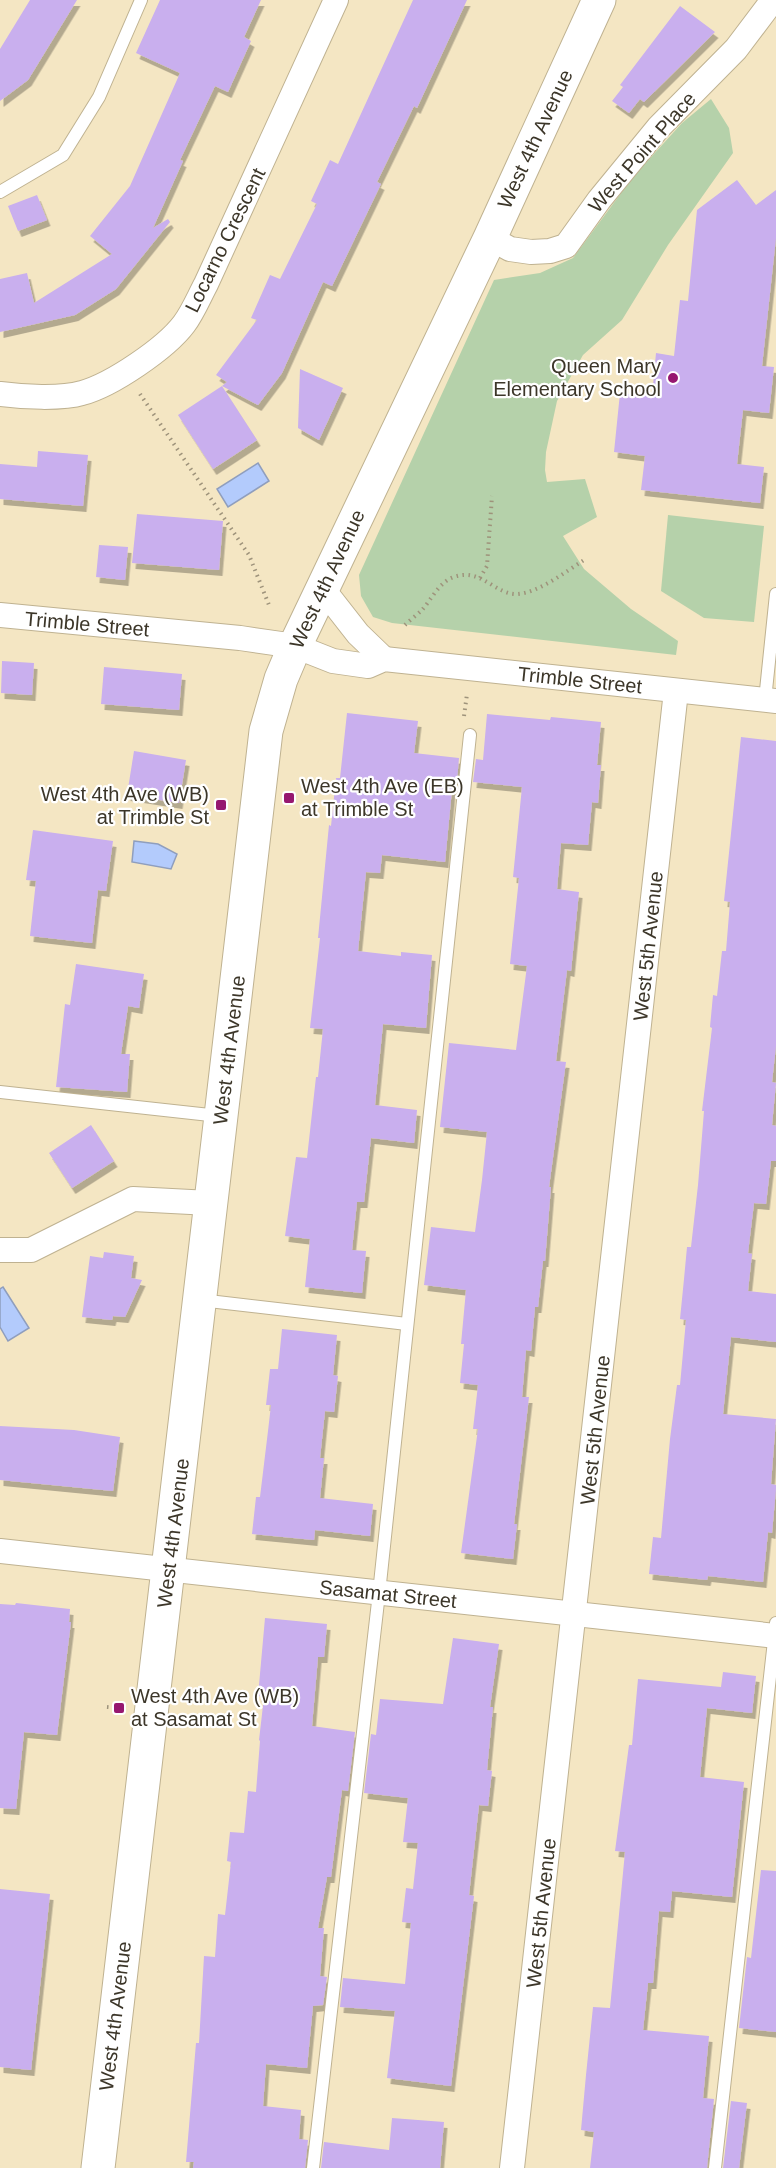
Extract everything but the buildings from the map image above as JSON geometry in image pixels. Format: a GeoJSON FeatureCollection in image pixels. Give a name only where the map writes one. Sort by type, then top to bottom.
{"type":"FeatureCollection","features":[{"type":"Feature","properties":{"kind":"main road","name":"West 4th Avenue"},"geometry":{"type":"LineString","coordinates":[[98,2168],[266,731],[281,679],[295,646],[490,238],[599,0]]}},
{"type":"Feature","properties":{"kind":"street","name":"Locarno Crescent"},"geometry":{"type":"LineString","coordinates":[[0,394],[48,396],[82,393],[121,375],[158,351],[184,324],[206,284],[336,0]]}},
{"type":"Feature","properties":{"kind":"street","name":"West Point Place"},"geometry":{"type":"LineString","coordinates":[[490,238],[510,249],[531,252],[550,251],[566,246],[599,200],[658,128],[736,49],[774,0]]}},
{"type":"Feature","properties":{"kind":"street"},"geometry":{"type":"LineString","coordinates":[[322,588],[358,634],[384,658]]}},
{"type":"Feature","properties":{"kind":"street","name":"Trimble Street"},"geometry":{"type":"LineString","coordinates":[[0,615],[240,638],[295,646],[333,661],[368,666],[384,658],[770,700]]}},
{"type":"Feature","properties":{"kind":"street","name":"West 5th Avenue"},"geometry":{"type":"LineString","coordinates":[[512,2168],[676,691]]}},
{"type":"Feature","properties":{"kind":"street"},"geometry":{"type":"LineString","coordinates":[[0,1250],[31,1250],[133,1199],[210,1203]]}},
{"type":"Feature","properties":{"kind":"street","name":"Sasamat Street"},"geometry":{"type":"LineString","coordinates":[[0,1551],[574,1614],[776,1632]]}},
{"type":"Feature","properties":{"kind":"lane"},"geometry":{"type":"LineString","coordinates":[[0,192],[63,155],[99,97],[141,0]]}},
{"type":"Feature","properties":{"kind":"lane"},"geometry":{"type":"LineString","coordinates":[[770,700],[776,594]]}},
{"type":"Feature","properties":{"kind":"lane"},"geometry":{"type":"LineString","coordinates":[[314,2168],[379,1593],[470,735]]}},
{"type":"Feature","properties":{"kind":"lane"},"geometry":{"type":"LineString","coordinates":[[0,1092],[221,1116]]}},
{"type":"Feature","properties":{"kind":"lane"},"geometry":{"type":"LineString","coordinates":[[198,1300],[407,1324]]}},
{"type":"Feature","properties":{"kind":"lane"},"geometry":{"type":"LineString","coordinates":[[715,2168],[776,1632]]}},
{"type":"Feature","properties":{"kind":"path"},"geometry":{"type":"LineString","coordinates":[[138,391],[249,555],[269,605]]}},
{"type":"Feature","properties":{"kind":"path"},"geometry":{"type":"LineString","coordinates":[[480,578],[487,566],[492,496]]}},
{"type":"Feature","properties":{"kind":"path"},"geometry":{"type":"LineString","coordinates":[[405,625],[421,611],[440,587],[453,577],[480,578],[491,583],[501,592],[518,594],[544,585],[584,560]]}},
{"type":"Feature","properties":{"kind":"path"},"geometry":{"type":"LineString","coordinates":[[107,1707],[119,1708]]}},
{"type":"Feature","properties":{"kind":"green space"},"geometry":{"type":"Polygon","coordinates":[[[711,99],[729,128],[733,153],[668,245],[622,320],[583,355],[557,401],[546,452],[547,482],[585,479],[597,517],[563,536],[584,569],[631,609],[678,641],[676,655],[392,623],[373,617],[361,596],[359,575],[494,280],[540,273],[573,258],[633,177],[682,123],[711,99]]]}},
{"type":"Feature","properties":{"kind":"green space"},"geometry":{"type":"Polygon","coordinates":[[[668,515],[764,526],[754,622],[704,618],[661,591],[668,515]]]}},
{"type":"Feature","properties":{"kind":"water"},"geometry":{"type":"Polygon","coordinates":[[[258,463],[269,481],[228,507],[217,489],[258,463]]]}},
{"type":"Feature","properties":{"kind":"water"},"geometry":{"type":"Polygon","coordinates":[[[134,841],[158,844],[177,854],[171,869],[132,862],[134,841]]]}},
{"type":"Feature","properties":{"kind":"water"},"geometry":{"type":"Polygon","coordinates":[[[3,1287],[29,1328],[8,1341],[0,1327],[0,1289],[3,1287]]]}},
{"type":"Feature","properties":{"kind":"place","name":"Queen Mary Elementary School"},"geometry":{"type":"Point","coordinates":[673,378]}},
{"type":"Feature","properties":{"kind":"place","name":"West 4th Ave (EB) at Trimble St"},"geometry":{"type":"Point","coordinates":[289,798]}},
{"type":"Feature","properties":{"kind":"place","name":"West 4th Ave (WB) at Trimble St"},"geometry":{"type":"Point","coordinates":[221,805]}},
{"type":"Feature","properties":{"kind":"place","name":"West 4th Ave (WB) at Sasamat St"},"geometry":{"type":"Point","coordinates":[119,1708]}}]}
